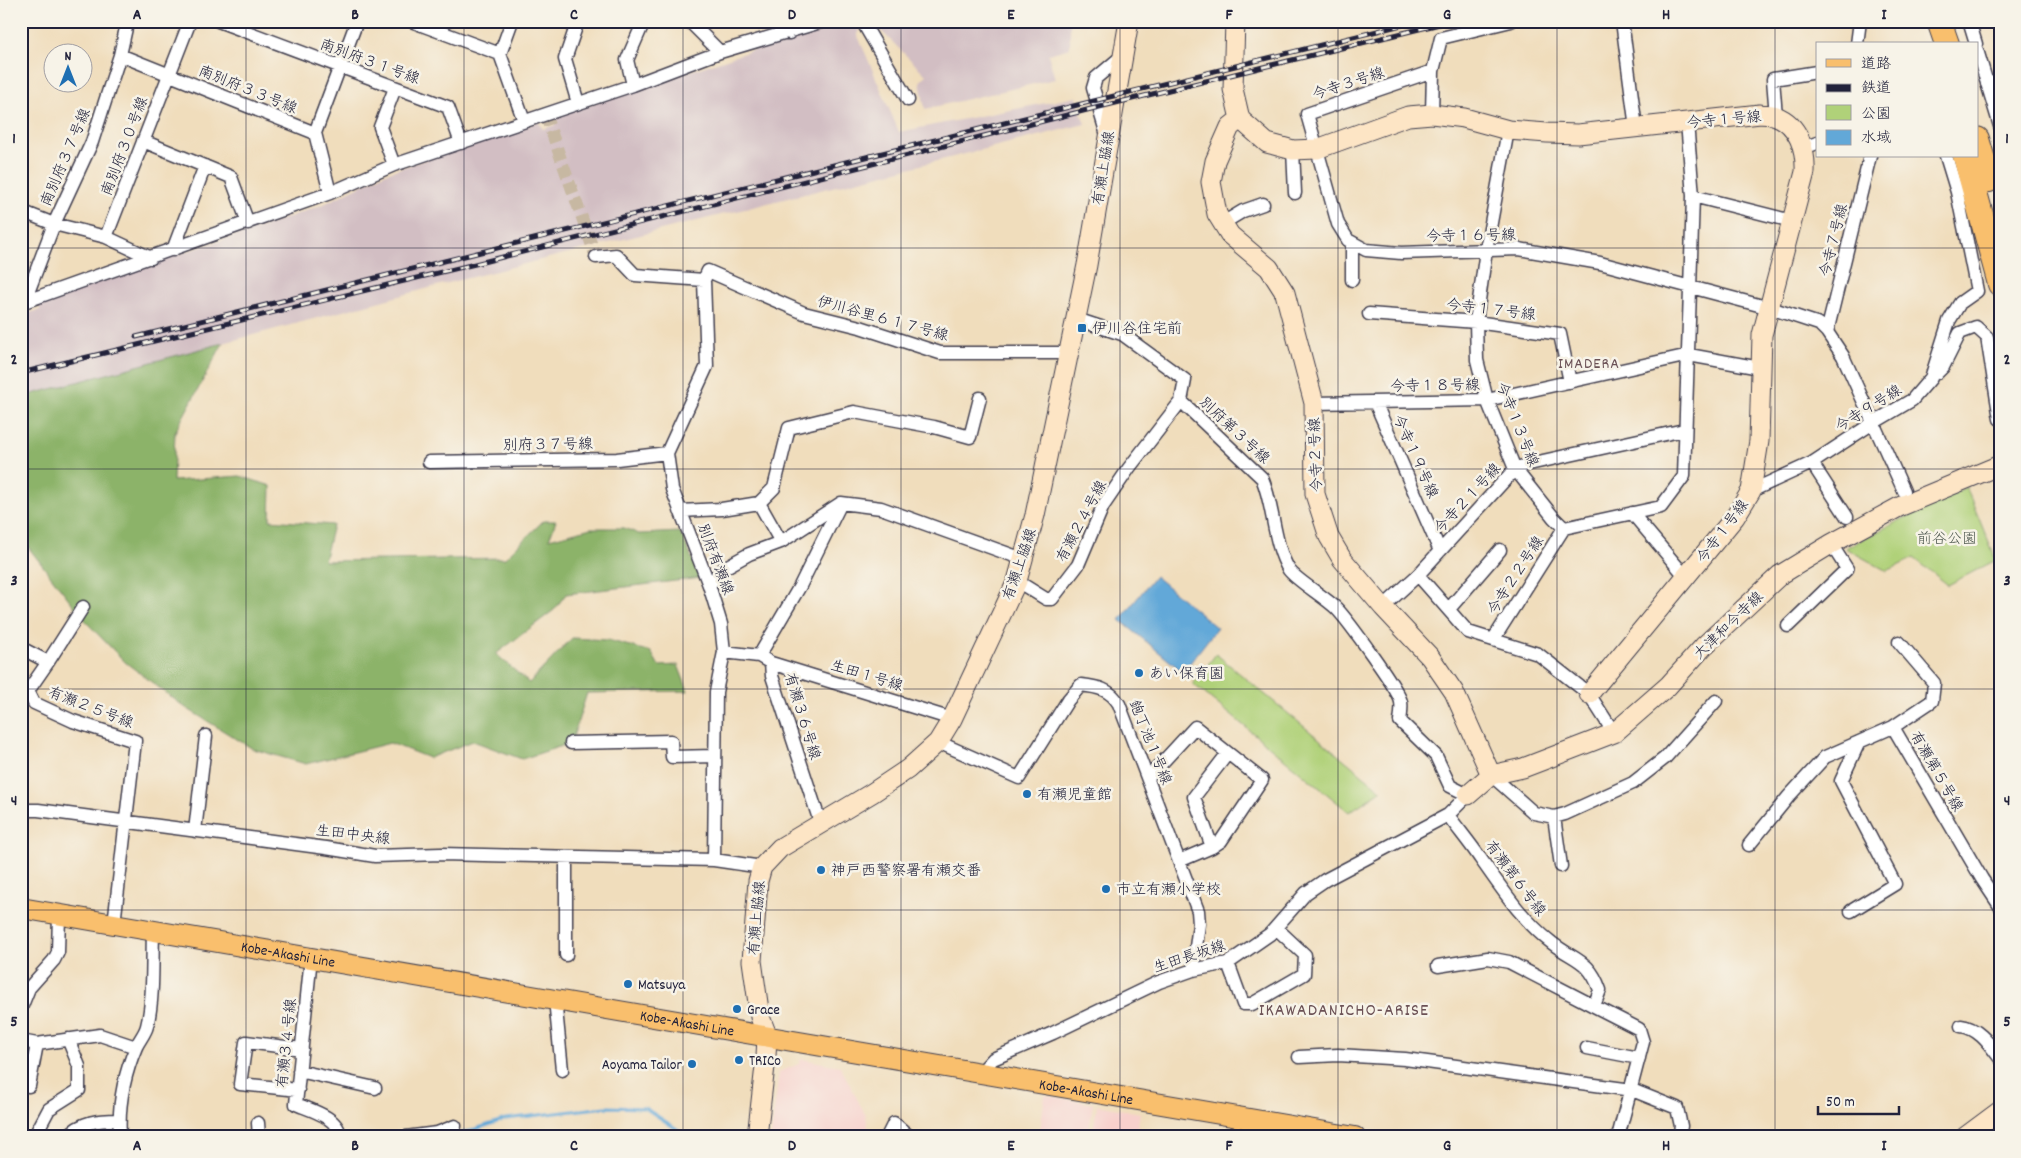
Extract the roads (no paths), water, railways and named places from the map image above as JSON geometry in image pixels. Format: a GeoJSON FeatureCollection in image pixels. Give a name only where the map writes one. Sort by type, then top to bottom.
{"type":"FeatureCollection","features":[{"type":"Feature","properties":{"kind":"highway"},"geometry":{"type":"LineString","coordinates":[[1922,21],[1929,42]]}},
{"type":"Feature","properties":{"kind":"highway"},"geometry":{"type":"LineString","coordinates":[[1939,21],[1946,42]]}},
{"type":"Feature","properties":{"kind":"highway"},"geometry":{"type":"LineString","coordinates":[[1978,143],[2000,222]]}},
{"type":"Feature","properties":{"kind":"highway"},"geometry":{"type":"LineString","coordinates":[[1966,158],[2000,284]]}},
{"type":"Feature","properties":{"kind":"main road","name":"Kobe-Akashi Line"},"geometry":{"type":"LineString","coordinates":[[21,908],[1355,1137]]}},
{"type":"Feature","properties":{"kind":"street","name":"南別府３７号線"},"geometry":{"type":"LineString","coordinates":[[23,303],[54,224],[92,142],[120,55],[126,28],[130,21]]}},
{"type":"Feature","properties":{"kind":"street","name":"南別府３０号線"},"geometry":{"type":"LineString","coordinates":[[106,237],[190,21]]}},
{"type":"Feature","properties":{"kind":"street","name":"南別府３１号線"},"geometry":{"type":"LineString","coordinates":[[218,21],[448,107],[461,143]]}},
{"type":"Feature","properties":{"kind":"street"},"geometry":{"type":"LineString","coordinates":[[330,192],[315,133],[357,21]]}},
{"type":"Feature","properties":{"kind":"street"},"geometry":{"type":"LineString","coordinates":[[411,21],[432,25],[500,54]]}},
{"type":"Feature","properties":{"kind":"street"},"geometry":{"type":"LineString","coordinates":[[512,21],[500,54],[524,121]]}},
{"type":"Feature","properties":{"kind":"street"},"geometry":{"type":"LineString","coordinates":[[578,21],[565,59],[578,103]]}},
{"type":"Feature","properties":{"kind":"street"},"geometry":{"type":"LineString","coordinates":[[633,85],[628,60],[644,21]]}},
{"type":"Feature","properties":{"kind":"street"},"geometry":{"type":"LineString","coordinates":[[688,21],[720,52]]}},
{"type":"Feature","properties":{"kind":"street"},"geometry":{"type":"LineString","coordinates":[[775,21],[789,33]]}},
{"type":"Feature","properties":{"kind":"street"},"geometry":{"type":"LineString","coordinates":[[23,303],[248,223],[394,165],[633,85],[720,52],[789,33],[824,21]]}},
{"type":"Feature","properties":{"kind":"street"},"geometry":{"type":"LineString","coordinates":[[862,21],[908,100]]}},
{"type":"Feature","properties":{"kind":"street","name":"有瀬上脇線"},"geometry":{"type":"LineString","coordinates":[[767,1035],[760,1017],[752,961],[758,882],[762,867],[780,848],[821,825],[908,769],[938,742],[952,719],[1017,581],[1035,515],[1087,265],[1128,21]]}},
{"type":"Feature","properties":{"kind":"street"},"geometry":{"type":"LineString","coordinates":[[1235,21],[1233,89],[1240,119]]}},
{"type":"Feature","properties":{"kind":"street"},"geometry":{"type":"LineString","coordinates":[[1432,114],[1434,71],[1441,38],[1511,21]]}},
{"type":"Feature","properties":{"kind":"street"},"geometry":{"type":"LineString","coordinates":[[1622,21],[1636,128]]}},
{"type":"Feature","properties":{"kind":"street"},"geometry":{"type":"LineString","coordinates":[[1857,42],[1860,21]]}},
{"type":"Feature","properties":{"kind":"street"},"geometry":{"type":"LineString","coordinates":[[1969,21],[1975,42]]}},
{"type":"Feature","properties":{"kind":"street"},"geometry":{"type":"LineString","coordinates":[[1978,52],[1994,82],[2000,126]]}},
{"type":"Feature","properties":{"kind":"street","name":"南別府３３号線"},"geometry":{"type":"LineString","coordinates":[[120,55],[315,133]]}},
{"type":"Feature","properties":{"kind":"street","name":"今寺３号線"},"geometry":{"type":"LineString","coordinates":[[1317,149],[1307,114],[1434,71]]}},
{"type":"Feature","properties":{"kind":"street"},"geometry":{"type":"LineString","coordinates":[[1776,116],[1773,79],[1816,72]]}},
{"type":"Feature","properties":{"kind":"street"},"geometry":{"type":"LineString","coordinates":[[394,165],[380,126],[395,88]]}},
{"type":"Feature","properties":{"kind":"street","name":"今寺１号線"},"geometry":{"type":"LineString","coordinates":[[1240,119],[1267,143],[1293,150],[1317,149],[1408,116],[1432,114],[1464,118],[1508,130],[1547,134],[1578,134],[1760,114],[1776,116],[1810,146],[1806,157],[1805,172],[1762,335],[1759,441],[1751,491],[1735,517],[1589,694]]}},
{"type":"Feature","properties":{"kind":"street","name":"今寺２号線"},"geometry":{"type":"LineString","coordinates":[[1240,119],[1230,126],[1214,161],[1211,182],[1217,214],[1230,236],[1270,268],[1285,293],[1314,402],[1315,494],[1329,537],[1342,559],[1382,608],[1430,657],[1454,692],[1491,775]]}},
{"type":"Feature","properties":{"kind":"street"},"geometry":{"type":"LineString","coordinates":[[1564,528],[1661,506],[1684,476],[1693,196],[1687,122]]}},
{"type":"Feature","properties":{"kind":"street","name":"今寺１３号線"},"geometry":{"type":"LineString","coordinates":[[1508,130],[1486,250],[1476,322],[1477,360],[1487,400],[1515,469],[1564,528]]}},
{"type":"Feature","properties":{"kind":"street"},"geometry":{"type":"LineString","coordinates":[[143,141],[232,177],[248,223]]}},
{"type":"Feature","properties":{"kind":"street"},"geometry":{"type":"LineString","coordinates":[[1317,149],[1338,224],[1352,243],[1352,280]]}},
{"type":"Feature","properties":{"kind":"street"},"geometry":{"type":"LineString","coordinates":[[1293,150],[1295,192]]}},
{"type":"Feature","properties":{"kind":"street","name":"今寺７号線"},"geometry":{"type":"LineString","coordinates":[[1827,332],[1870,158]]}},
{"type":"Feature","properties":{"kind":"street","name":"今寺９号線"},"geometry":{"type":"LineString","coordinates":[[1751,491],[1812,463],[1912,400],[1931,378],[1949,321],[1960,303],[1977,291],[1957,192],[1947,158]]}},
{"type":"Feature","properties":{"kind":"street"},"geometry":{"type":"LineString","coordinates":[[173,250],[205,166]]}},
{"type":"Feature","properties":{"kind":"street"},"geometry":{"type":"LineString","coordinates":[[1693,196],[1792,221]]}},
{"type":"Feature","properties":{"kind":"street"},"geometry":{"type":"LineString","coordinates":[[1223,223],[1242,211],[1263,204]]}},
{"type":"Feature","properties":{"kind":"street"},"geometry":{"type":"LineString","coordinates":[[21,211],[54,224],[106,237],[151,258]]}},
{"type":"Feature","properties":{"kind":"street","name":"今寺１６号線"},"geometry":{"type":"LineString","coordinates":[[1352,243],[1366,250],[1401,253],[1519,249],[1600,263],[1770,308],[1819,324],[1827,332]]}},
{"type":"Feature","properties":{"kind":"street"},"geometry":{"type":"LineString","coordinates":[[596,257],[616,255],[635,275],[704,280],[707,366],[667,453]]}},
{"type":"Feature","properties":{"kind":"street","name":"伊川谷里６１７号線"},"geometry":{"type":"LineString","coordinates":[[704,280],[708,271],[804,313],[860,327],[940,353],[1068,353]]}},
{"type":"Feature","properties":{"kind":"street","name":"今寺１７号線"},"geometry":{"type":"LineString","coordinates":[[1369,314],[1476,322],[1560,334],[1570,382]]}},
{"type":"Feature","properties":{"kind":"street","name":"別府第３号線"},"geometry":{"type":"LineString","coordinates":[[1076,319],[1122,334],[1185,380],[1181,402],[1262,478],[1267,490],[1283,556],[1290,571],[1337,609],[1390,681],[1401,700],[1402,712],[1400,721],[1436,756],[1450,786],[1468,795]]}},
{"type":"Feature","properties":{"kind":"street"},"geometry":{"type":"LineString","coordinates":[[1931,378],[1943,367],[1960,333],[1976,327],[1986,337],[2000,419]]}},
{"type":"Feature","properties":{"kind":"street"},"geometry":{"type":"LineString","coordinates":[[1827,332],[1843,356],[1904,491]]}},
{"type":"Feature","properties":{"kind":"street","name":"今寺１８号線"},"geometry":{"type":"LineString","coordinates":[[1314,402],[1487,400],[1689,355],[1760,368]]}},
{"type":"Feature","properties":{"kind":"street"},"geometry":{"type":"LineString","coordinates":[[680,511],[722,509],[759,503],[774,488],[789,428],[854,412],[934,427],[970,437],[980,398]]}},
{"type":"Feature","properties":{"kind":"street","name":"有瀬２４号線"},"geometry":{"type":"LineString","coordinates":[[1017,581],[1046,599],[1052,599],[1078,565],[1103,506],[1129,468],[1181,402]]}},
{"type":"Feature","properties":{"kind":"street","name":"今寺１９号線"},"geometry":{"type":"LineString","coordinates":[[1375,402],[1440,551]]}},
{"type":"Feature","properties":{"kind":"street","name":"今寺２１号線"},"geometry":{"type":"LineString","coordinates":[[1382,608],[1418,575],[1515,469],[1528,464],[1684,430]]}},
{"type":"Feature","properties":{"kind":"street","name":"別府３７号線"},"geometry":{"type":"LineString","coordinates":[[429,462],[617,459],[667,453]]}},
{"type":"Feature","properties":{"kind":"street","name":"別府有瀬線"},"geometry":{"type":"LineString","coordinates":[[667,453],[672,489],[709,585],[721,624],[724,652],[716,692],[714,860]]}},
{"type":"Feature","properties":{"kind":"street"},"geometry":{"type":"LineString","coordinates":[[1812,463],[1847,517]]}},
{"type":"Feature","properties":{"kind":"street","name":"大津和今寺線"},"geometry":{"type":"LineString","coordinates":[[1468,795],[1491,775],[1523,768],[1614,733],[1668,686],[1704,646],[1780,574],[1899,507],[2000,465]]}},
{"type":"Feature","properties":{"kind":"street"},"geometry":{"type":"LineString","coordinates":[[759,503],[781,542]]}},
{"type":"Feature","properties":{"kind":"street"},"geometry":{"type":"LineString","coordinates":[[759,656],[800,586],[841,503]]}},
{"type":"Feature","properties":{"kind":"street"},"geometry":{"type":"LineString","coordinates":[[709,585],[724,568],[749,554],[781,542],[841,503],[880,508],[1023,559]]}},
{"type":"Feature","properties":{"kind":"street"},"geometry":{"type":"LineString","coordinates":[[1632,513],[1686,577]]}},
{"type":"Feature","properties":{"kind":"street","name":"今寺２２号線"},"geometry":{"type":"LineString","coordinates":[[1493,640],[1564,528]]}},
{"type":"Feature","properties":{"kind":"street"},"geometry":{"type":"LineString","coordinates":[[1788,626],[1847,569],[1831,544]]}},
{"type":"Feature","properties":{"kind":"street"},"geometry":{"type":"LineString","coordinates":[[1449,610],[1500,550]]}},
{"type":"Feature","properties":{"kind":"street"},"geometry":{"type":"LineString","coordinates":[[1418,575],[1468,632],[1538,654],[1589,694],[1614,733]]}},
{"type":"Feature","properties":{"kind":"street"},"geometry":{"type":"LineString","coordinates":[[48,662],[83,607]]}},
{"type":"Feature","properties":{"kind":"street","name":"有瀬第５号線"},"geometry":{"type":"LineString","coordinates":[[1899,642],[1934,683],[1932,701],[1893,727],[1982,879],[2000,906]]}},
{"type":"Feature","properties":{"kind":"street","name":"有瀬２５号線"},"geometry":{"type":"LineString","coordinates":[[21,648],[48,662],[25,690],[34,703],[73,721],[135,741],[126,822]]}},
{"type":"Feature","properties":{"kind":"street","name":"有瀬３６号線"},"geometry":{"type":"LineString","coordinates":[[724,652],[759,656],[771,663],[772,676],[821,825]]}},
{"type":"Feature","properties":{"kind":"street","name":"生田１号線"},"geometry":{"type":"LineString","coordinates":[[771,663],[952,719]]}},
{"type":"Feature","properties":{"kind":"street","name":"鉋丁池１号線"},"geometry":{"type":"LineString","coordinates":[[938,742],[1019,778],[1068,700],[1081,685],[1099,687],[1113,694],[1120,704],[1198,911],[1199,924],[1192,970]]}},
{"type":"Feature","properties":{"kind":"street"},"geometry":{"type":"LineString","coordinates":[[1491,775],[1534,813],[1554,817],[1565,814],[1633,783],[1665,758],[1716,701]]}},
{"type":"Feature","properties":{"kind":"street"},"geometry":{"type":"LineString","coordinates":[[1148,778],[1195,726],[1262,780],[1221,841],[1212,847],[1179,861]]}},
{"type":"Feature","properties":{"kind":"street"},"geometry":{"type":"LineString","coordinates":[[1749,845],[1789,796],[1825,757],[1893,727]]}},
{"type":"Feature","properties":{"kind":"street"},"geometry":{"type":"LineString","coordinates":[[195,831],[206,736]]}},
{"type":"Feature","properties":{"kind":"street"},"geometry":{"type":"LineString","coordinates":[[571,743],[671,741],[672,757],[714,756]]}},
{"type":"Feature","properties":{"kind":"street"},"geometry":{"type":"LineString","coordinates":[[1851,911],[1895,884],[1841,782],[1858,742]]}},
{"type":"Feature","properties":{"kind":"street"},"geometry":{"type":"LineString","coordinates":[[1212,847],[1194,797],[1228,753]]}},
{"type":"Feature","properties":{"kind":"street","name":"生田長坂線"},"geometry":{"type":"LineString","coordinates":[[980,1074],[993,1059],[1053,1033],[1159,982],[1192,970],[1228,963],[1276,928],[1306,893],[1325,880],[1448,815],[1468,795]]}},
{"type":"Feature","properties":{"kind":"street","name":"生田中央線"},"geometry":{"type":"LineString","coordinates":[[21,810],[38,810],[375,856],[441,854],[714,860],[762,867]]}},
{"type":"Feature","properties":{"kind":"street","name":"有瀬第６号線"},"geometry":{"type":"LineString","coordinates":[[1448,815],[1509,901],[1535,930],[1554,945],[1582,962],[1594,974],[1600,990],[1594,1006]]}},
{"type":"Feature","properties":{"kind":"street"},"geometry":{"type":"LineString","coordinates":[[1554,817],[1560,866]]}},
{"type":"Feature","properties":{"kind":"street"},"geometry":{"type":"LineString","coordinates":[[114,924],[126,822]]}},
{"type":"Feature","properties":{"kind":"street"},"geometry":{"type":"LineString","coordinates":[[566,857],[566,955]]}},
{"type":"Feature","properties":{"kind":"street"},"geometry":{"type":"LineString","coordinates":[[21,1008],[29,988],[54,960],[58,952],[59,915]]}},
{"type":"Feature","properties":{"kind":"street"},"geometry":{"type":"LineString","coordinates":[[1228,963],[1243,1004],[1252,1004],[1304,974],[1304,955],[1276,928]]}},
{"type":"Feature","properties":{"kind":"street"},"geometry":{"type":"LineString","coordinates":[[120,1137],[119,1120],[122,1090],[136,1047],[147,1027],[154,931]]}},
{"type":"Feature","properties":{"kind":"street","name":"有瀬３４号線"},"geometry":{"type":"LineString","coordinates":[[311,957],[296,1104],[330,1119],[340,1133],[340,1137]]}},
{"type":"Feature","properties":{"kind":"street"},"geometry":{"type":"LineString","coordinates":[[1438,966],[1488,958],[1509,962],[1639,1029],[1643,1042],[1632,1090],[1618,1137]]}},
{"type":"Feature","properties":{"kind":"street"},"geometry":{"type":"LineString","coordinates":[[555,999],[562,1070]]}},
{"type":"Feature","properties":{"kind":"street"},"geometry":{"type":"LineString","coordinates":[[1961,1026],[1978,1033],[2000,1058]]}},
{"type":"Feature","properties":{"kind":"street"},"geometry":{"type":"LineString","coordinates":[[21,1041],[37,1044],[100,1035],[136,1047]]}},
{"type":"Feature","properties":{"kind":"street"},"geometry":{"type":"LineString","coordinates":[[757,1137],[767,1035]]}},
{"type":"Feature","properties":{"kind":"street"},"geometry":{"type":"LineString","coordinates":[[34,1137],[49,1109],[79,1090],[79,1066],[68,1039]]}},
{"type":"Feature","properties":{"kind":"street"},"geometry":{"type":"LineString","coordinates":[[298,1090],[240,1084],[246,1042],[302,1049]]}},
{"type":"Feature","properties":{"kind":"street"},"geometry":{"type":"LineString","coordinates":[[21,1085],[29,1086],[37,1044]]}},
{"type":"Feature","properties":{"kind":"street"},"geometry":{"type":"LineString","coordinates":[[1587,1048],[1639,1058]]}},
{"type":"Feature","properties":{"kind":"street"},"geometry":{"type":"LineString","coordinates":[[1299,1057],[1338,1055],[1405,1059],[1632,1090],[1677,1108],[1681,1126],[1679,1137]]}},
{"type":"Feature","properties":{"kind":"street"},"geometry":{"type":"LineString","coordinates":[[300,1071],[375,1088]]}},
{"type":"Feature","properties":{"kind":"street"},"geometry":{"type":"LineString","coordinates":[[1965,1137],[2000,1111]]}},
{"type":"Feature","properties":{"kind":"street"},"geometry":{"type":"LineString","coordinates":[[67,1137],[74,1129],[94,1120],[119,1120]]}},
{"type":"Feature","properties":{"kind":"street"},"geometry":{"type":"LineString","coordinates":[[258,1123],[259,1137]]}},
{"type":"Feature","properties":{"kind":"street"},"geometry":{"type":"LineString","coordinates":[[887,1137],[894,1123],[910,1137]]}},
{"type":"Feature","properties":{"kind":"street"},"geometry":{"type":"LineString","coordinates":[[406,1137],[437,1133],[455,1126]]}},
{"type":"Feature","properties":{"kind":"water"},"geometry":{"type":"Polygon","coordinates":[[[1155,576],[1217,628],[1183,672],[1120,620],[1155,576]]]}},
{"type":"Feature","properties":{"kind":"waterway"},"geometry":{"type":"LineString","coordinates":[[451,1137],[506,1119],[606,1107],[645,1108],[689,1137]]}},
{"type":"Feature","properties":{"kind":"tunnel"},"geometry":{"type":"LineString","coordinates":[[545,114],[596,257]]}},
{"type":"Feature","properties":{"kind":"railway"},"geometry":{"type":"LineString","coordinates":[[136,337],[1418,21]]}},
{"type":"Feature","properties":{"kind":"railway"},"geometry":{"type":"LineString","coordinates":[[21,373],[475,264],[1087,110],[1452,21]]}},
{"type":"Feature","properties":{"kind":"place","name":"伊川谷住宅前"},"geometry":{"type":"Point","coordinates":[1082,328]}},
{"type":"Feature","properties":{"kind":"place","name":"あい保育園"},"geometry":{"type":"Point","coordinates":[1139,673]}},
{"type":"Feature","properties":{"kind":"place","name":"有瀬児童館"},"geometry":{"type":"Point","coordinates":[1027,794]}},
{"type":"Feature","properties":{"kind":"place","name":"神戸西警察署有瀬交番"},"geometry":{"type":"Point","coordinates":[821,870]}},
{"type":"Feature","properties":{"kind":"place","name":"市立有瀬小学校"},"geometry":{"type":"Point","coordinates":[1106,889]}},
{"type":"Feature","properties":{"kind":"place","name":"Matsuya"},"geometry":{"type":"Point","coordinates":[628,984]}},
{"type":"Feature","properties":{"kind":"place","name":"Grace"},"geometry":{"type":"Point","coordinates":[737,1009]}},
{"type":"Feature","properties":{"kind":"place","name":"TRICo"},"geometry":{"type":"Point","coordinates":[739,1060]}},
{"type":"Feature","properties":{"kind":"place","name":"Aoyama Tailor"},"geometry":{"type":"Point","coordinates":[692,1064]}},
{"type":"Feature","properties":{"kind":"district","name":"IMADERA"},"geometry":{"type":"Point","coordinates":[1589,362]}},
{"type":"Feature","properties":{"kind":"district","name":"IKAWADANICHO-ARISE"},"geometry":{"type":"Point","coordinates":[1344,1009]}},
{"type":"Feature","properties":{"kind":"park label","name":"前谷公園"},"geometry":{"type":"Point","coordinates":[1947,538]}}]}
